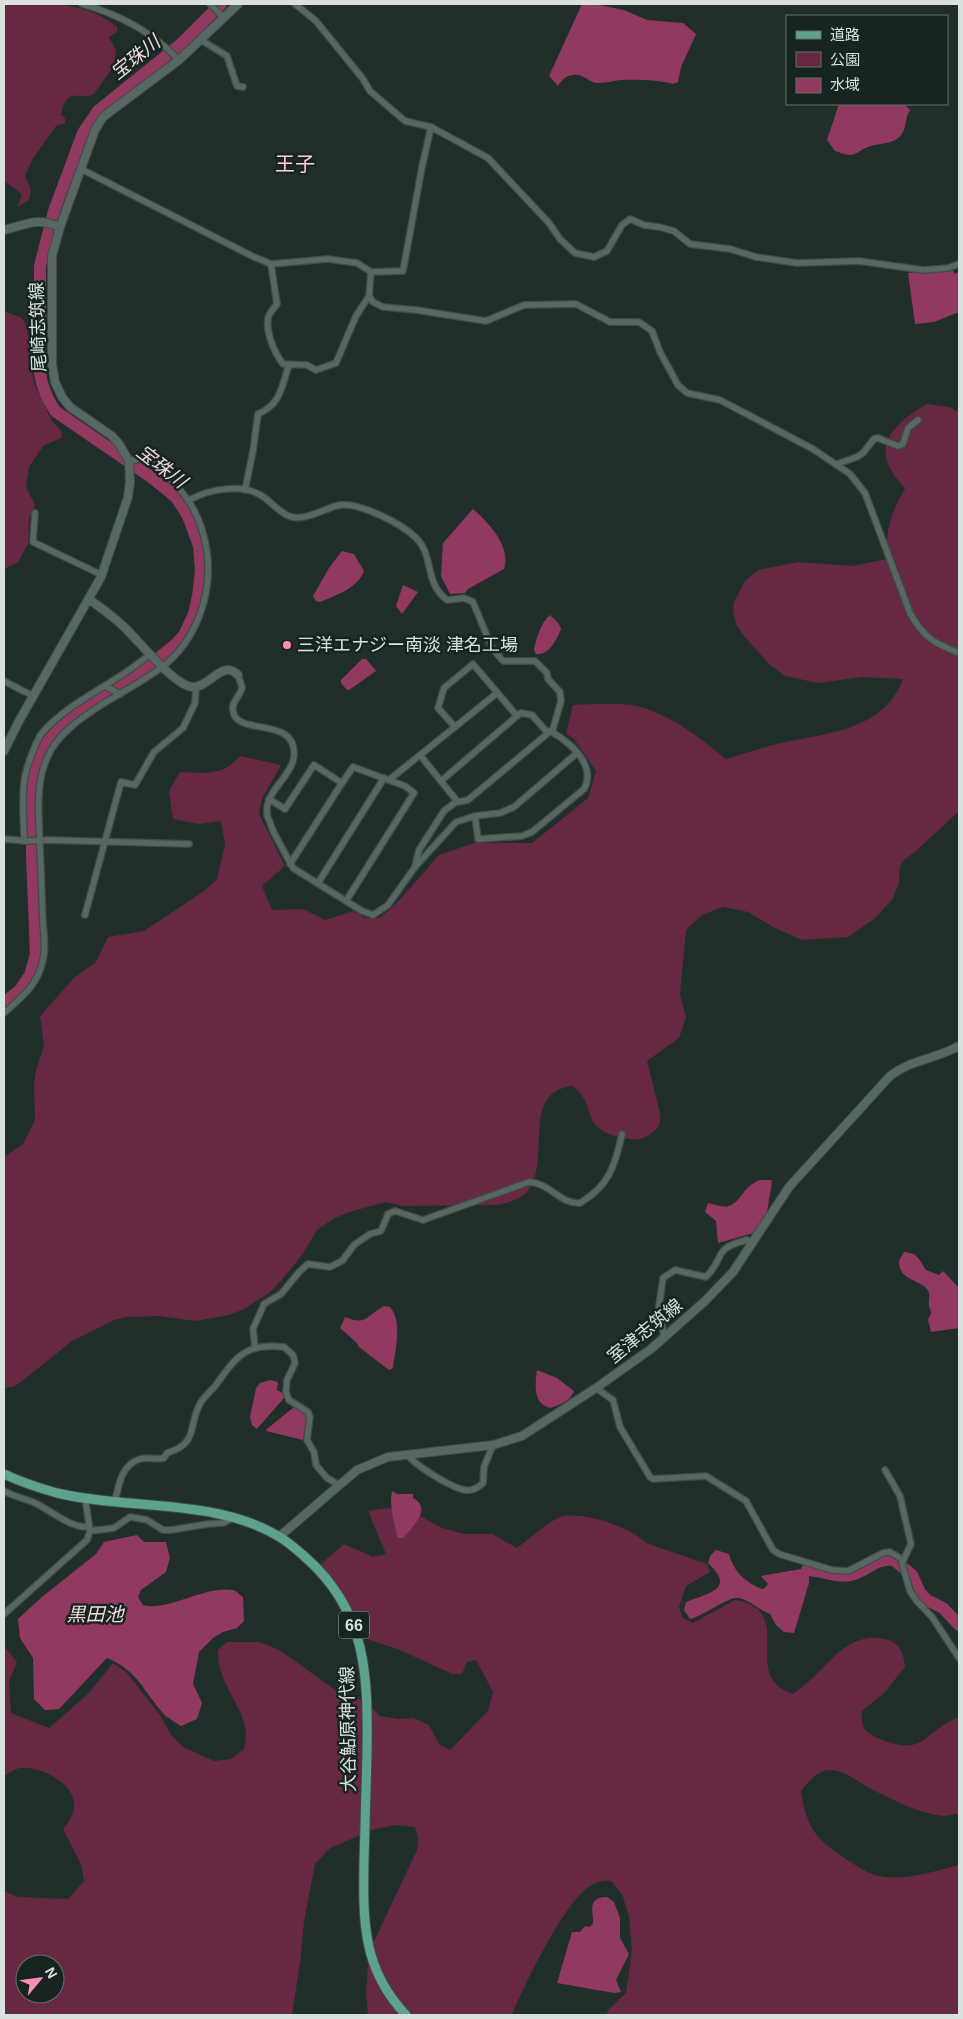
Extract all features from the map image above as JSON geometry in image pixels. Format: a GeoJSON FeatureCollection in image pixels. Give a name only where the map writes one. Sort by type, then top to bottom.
{"type":"FeatureCollection","features":[{"type":"Feature","properties":{"kind":"main road","name":"尾崎志筑線"},"geometry":{"type":"LineString","coordinates":[[132,463],[112,436],[70,407],[62,397],[55,382],[52,364],[51,276],[52,256],[58,226],[95,130],[103,117],[201,40],[221,15],[238,4]]}},
{"type":"Feature","properties":{"kind":"main road"},"geometry":{"type":"LineString","coordinates":[[4,230],[38,220],[58,226]]}},
{"type":"Feature","properties":{"kind":"main road"},"geometry":{"type":"LineString","coordinates":[[4,751],[33,696],[90,600],[102,575],[128,497],[132,463]]}},
{"type":"Feature","properties":{"kind":"main road"},"geometry":{"type":"LineString","coordinates":[[90,600],[114,617],[162,665],[187,685],[196,687],[205,684],[227,669],[233,670],[238,676]]}},
{"type":"Feature","properties":{"kind":"main road","name":"室津志筑線"},"geometry":{"type":"LineString","coordinates":[[280,1536],[339,1484],[358,1470],[388,1457],[493,1444],[522,1436],[596,1388],[651,1349],[711,1295],[733,1272],[794,1181],[890,1076],[906,1064],[959,1046]]}},
{"type":"Feature","properties":{"kind":"main road","name":"大谷鮎原神代線"},"geometry":{"type":"LineString","coordinates":[[4,1474],[57,1493],[195,1510],[255,1524],[280,1536],[324,1574],[347,1610],[359,1640],[367,1691],[365,1929],[375,1970],[391,1998],[406,2015]]}},
{"type":"Feature","properties":{"kind":"street"},"geometry":{"type":"LineString","coordinates":[[82,4],[121,18],[167,48],[177,59]]}},
{"type":"Feature","properties":{"kind":"street"},"geometry":{"type":"LineString","coordinates":[[210,4],[221,15]]}},
{"type":"Feature","properties":{"kind":"street"},"geometry":{"type":"LineString","coordinates":[[295,4],[316,21],[363,79],[370,91],[405,121],[432,128],[488,158],[548,223],[560,239],[575,253],[594,257],[606,251],[622,225],[630,219],[644,225],[674,231],[690,244],[730,249],[756,257],[797,263],[859,261],[923,270],[948,268],[959,264]]}},
{"type":"Feature","properties":{"kind":"street"},"geometry":{"type":"LineString","coordinates":[[201,40],[227,56],[237,86],[243,87]]}},
{"type":"Feature","properties":{"kind":"street"},"geometry":{"type":"LineString","coordinates":[[81,169],[271,264],[328,259],[357,263],[371,272],[403,271],[422,167],[432,128]]}},
{"type":"Feature","properties":{"kind":"street"},"geometry":{"type":"LineString","coordinates":[[271,264],[277,304],[268,316],[268,331],[278,357],[283,364],[307,366],[316,370],[336,363],[356,316],[369,296],[371,272]]}},
{"type":"Feature","properties":{"kind":"street"},"geometry":{"type":"LineString","coordinates":[[369,296],[373,302],[382,307],[434,312],[486,321],[524,305],[576,304],[610,322],[639,322],[652,331],[660,352],[678,385],[687,393],[720,400],[813,449],[850,474],[865,492],[910,613],[919,630],[932,640],[959,653]]}},
{"type":"Feature","properties":{"kind":"street"},"geometry":{"type":"LineString","coordinates":[[245,490],[258,414],[271,409],[279,395],[289,366]]}},
{"type":"Feature","properties":{"kind":"street"},"geometry":{"type":"LineString","coordinates":[[837,464],[863,453],[874,439],[878,438],[898,446],[903,444],[908,428],[918,420]]}},
{"type":"Feature","properties":{"kind":"street"},"geometry":{"type":"LineString","coordinates":[[4,1013],[32,987],[39,975],[44,960],[38,805],[42,774],[51,750],[69,729],[86,715],[162,665],[182,648],[203,607],[208,582],[208,558],[205,538],[189,500],[163,471],[144,458],[132,463]]}},
{"type":"Feature","properties":{"kind":"street"},"geometry":{"type":"LineString","coordinates":[[189,500],[204,492],[245,490],[263,496],[291,517],[299,518],[341,505],[351,506],[399,524],[422,545],[433,584],[438,593],[447,600],[464,598],[473,602],[492,648],[503,661],[535,661],[547,673],[548,679],[560,692],[561,701],[553,729],[468,800],[457,801],[444,811],[419,850],[415,867]]}},
{"type":"Feature","properties":{"kind":"street"},"geometry":{"type":"LineString","coordinates":[[35,512],[33,542],[102,575]]}},
{"type":"Feature","properties":{"kind":"street"},"geometry":{"type":"LineString","coordinates":[[25,841],[23,791],[25,774],[41,735],[57,718],[138,665],[151,654]]}},
{"type":"Feature","properties":{"kind":"street"},"geometry":{"type":"LineString","coordinates":[[455,727],[438,708],[444,688],[473,664],[517,716]]}},
{"type":"Feature","properties":{"kind":"street"},"geometry":{"type":"LineString","coordinates":[[238,676],[242,687],[233,705],[235,717],[241,722],[280,731],[290,740],[294,751],[294,757],[290,766],[266,807],[267,815],[282,850],[290,864],[346,902],[373,915],[379,912],[397,894],[415,867],[456,822],[514,807],[577,753]]}},
{"type":"Feature","properties":{"kind":"street"},"geometry":{"type":"LineString","coordinates":[[4,682],[33,696]]}},
{"type":"Feature","properties":{"kind":"street"},"geometry":{"type":"LineString","coordinates":[[105,686],[120,694]]}},
{"type":"Feature","properties":{"kind":"street"},"geometry":{"type":"LineString","coordinates":[[85,915],[121,782],[136,785],[154,752],[182,730],[195,703],[196,687]]}},
{"type":"Feature","properties":{"kind":"street"},"geometry":{"type":"LineString","coordinates":[[318,883],[387,779],[420,756],[497,693]]}},
{"type":"Feature","properties":{"kind":"street"},"geometry":{"type":"LineString","coordinates":[[441,781],[521,713],[532,715],[549,732],[566,740],[586,766],[588,781],[584,789],[532,832],[522,836],[478,839],[475,816]]}},
{"type":"Feature","properties":{"kind":"street"},"geometry":{"type":"LineString","coordinates":[[420,756],[457,801]]}},
{"type":"Feature","properties":{"kind":"street"},"geometry":{"type":"LineString","coordinates":[[269,799],[285,809],[314,765],[342,782]]}},
{"type":"Feature","properties":{"kind":"street"},"geometry":{"type":"LineString","coordinates":[[290,864],[353,767],[405,786],[414,793],[346,902]]}},
{"type":"Feature","properties":{"kind":"street"},"geometry":{"type":"LineString","coordinates":[[4,839],[189,844]]}},
{"type":"Feature","properties":{"kind":"street"},"geometry":{"type":"LineString","coordinates":[[255,1348],[253,1329],[264,1304],[281,1294],[308,1264],[330,1267],[342,1261],[354,1245],[370,1234],[381,1231],[388,1214],[395,1211],[423,1220],[529,1182],[540,1182],[562,1199],[580,1203],[594,1194],[609,1175],[622,1134]]}},
{"type":"Feature","properties":{"kind":"street"},"geometry":{"type":"LineString","coordinates":[[664,1337],[659,1306],[663,1278],[675,1270],[706,1277],[713,1270],[721,1252],[728,1245],[747,1240],[752,1244]]}},
{"type":"Feature","properties":{"kind":"street"},"geometry":{"type":"LineString","coordinates":[[115,1501],[121,1475],[127,1468],[140,1459],[164,1458],[167,1453],[180,1449],[190,1435],[200,1403],[235,1358],[255,1348],[284,1347],[293,1355],[294,1363],[287,1380],[286,1392],[289,1400],[308,1412],[310,1417],[307,1440],[314,1452],[316,1465],[327,1478],[339,1484]]}},
{"type":"Feature","properties":{"kind":"street"},"geometry":{"type":"LineString","coordinates":[[596,1388],[612,1400],[620,1427],[650,1477],[703,1475],[714,1480],[746,1501],[771,1548],[779,1554],[832,1570],[848,1571],[883,1553],[890,1552],[903,1560]]}},
{"type":"Feature","properties":{"kind":"street"},"geometry":{"type":"LineString","coordinates":[[407,1454],[411,1460],[437,1478],[465,1490],[478,1488],[483,1483],[484,1467],[493,1444]]}},
{"type":"Feature","properties":{"kind":"street"},"geometry":{"type":"LineString","coordinates":[[886,1470],[900,1496],[911,1544],[903,1560],[904,1572],[910,1591],[932,1617],[959,1658]]}},
{"type":"Feature","properties":{"kind":"street"},"geometry":{"type":"LineString","coordinates":[[4,1491],[16,1498],[33,1502],[63,1519],[90,1529],[114,1528],[130,1517],[147,1520],[163,1530],[223,1523],[233,1518]]}},
{"type":"Feature","properties":{"kind":"street"},"geometry":{"type":"LineString","coordinates":[[4,1614],[88,1540],[90,1529],[85,1497]]}},
{"type":"Feature","properties":{"kind":"green space"},"geometry":{"type":"Polygon","coordinates":[[[4,4],[64,5],[91,12],[105,18],[117,27],[117,32],[109,37],[116,51],[114,66],[93,95],[73,96],[69,97],[66,101],[61,115],[65,118],[65,123],[56,126],[32,160],[25,176],[31,190],[29,200],[17,207],[22,194],[4,181],[4,4]]]}},
{"type":"Feature","properties":{"kind":"green space"},"geometry":{"type":"Polygon","coordinates":[[[4,311],[22,318],[27,327],[34,384],[52,421],[62,433],[61,438],[43,446],[29,467],[26,487],[35,505],[29,518],[28,544],[18,562],[4,569],[4,311]]]}},
{"type":"Feature","properties":{"kind":"green space"},"geometry":{"type":"Polygon","coordinates":[[[927,404],[949,407],[959,412],[959,811],[903,861],[900,867],[899,883],[892,900],[874,919],[848,937],[802,940],[773,927],[748,912],[723,907],[702,915],[686,930],[680,994],[686,1017],[679,1038],[647,1061],[660,1113],[660,1124],[646,1137],[634,1140],[608,1134],[594,1122],[585,1101],[572,1086],[556,1091],[546,1101],[541,1115],[534,1180],[526,1193],[520,1198],[498,1205],[402,1206],[386,1202],[349,1212],[333,1219],[317,1230],[302,1255],[280,1282],[269,1293],[244,1309],[229,1315],[196,1321],[158,1316],[127,1317],[114,1320],[72,1341],[21,1382],[13,1387],[4,1388],[4,1157],[23,1144],[35,1120],[34,1085],[36,1070],[44,1046],[40,1016],[74,978],[96,962],[108,937],[144,931],[204,891],[217,879],[225,844],[221,821],[198,824],[173,819],[169,791],[180,772],[205,773],[220,771],[227,768],[240,756],[281,765],[262,799],[259,814],[285,866],[262,886],[272,910],[303,909],[325,920],[354,911],[365,918],[379,918],[395,905],[439,855],[474,843],[532,843],[588,798],[596,771],[574,739],[566,733],[573,705],[625,704],[653,711],[676,722],[726,759],[774,745],[835,732],[868,719],[883,709],[894,696],[903,679],[863,677],[818,683],[785,676],[769,664],[744,636],[736,624],[733,611],[734,602],[745,581],[758,570],[798,562],[852,566],[887,559],[887,539],[890,522],[905,489],[894,475],[886,459],[888,439],[900,423],[927,404]]]}},
{"type":"Feature","properties":{"kind":"green space"},"geometry":{"type":"Polygon","coordinates":[[[387,1508],[413,1512],[442,1528],[464,1534],[492,1534],[517,1548],[558,1518],[578,1516],[591,1518],[629,1531],[646,1543],[707,1564],[710,1572],[686,1586],[679,1607],[682,1617],[693,1623],[735,1600],[750,1604],[761,1613],[766,1624],[768,1637],[767,1663],[770,1675],[778,1686],[792,1694],[804,1686],[836,1655],[859,1640],[873,1638],[888,1640],[896,1644],[903,1654],[905,1667],[884,1693],[862,1711],[864,1728],[878,1738],[905,1746],[923,1741],[947,1723],[959,1717],[959,1814],[935,1815],[915,1809],[834,1770],[824,1771],[809,1781],[801,1791],[803,1804],[810,1825],[815,1833],[838,1854],[870,1873],[893,1878],[922,1874],[959,1865],[959,2015],[606,2015],[609,2009],[626,1993],[632,1951],[629,1917],[622,1894],[611,1881],[607,1881],[598,1882],[586,1889],[566,1912],[534,1967],[512,2015],[368,2015],[366,1993],[369,1952],[417,1850],[418,1838],[415,1827],[395,1825],[372,1830],[330,1848],[315,1864],[304,1922],[292,2015],[4,2015],[4,1891],[18,1897],[68,1899],[84,1881],[81,1864],[63,1829],[70,1819],[74,1808],[74,1800],[70,1792],[56,1779],[38,1770],[19,1768],[4,1776],[4,1646],[17,1662],[9,1681],[11,1713],[49,1728],[88,1694],[113,1663],[126,1672],[160,1715],[171,1735],[183,1747],[214,1761],[231,1759],[244,1749],[246,1734],[241,1713],[222,1674],[218,1650],[227,1642],[260,1642],[281,1651],[338,1692],[367,1702],[380,1716],[398,1719],[413,1718],[429,1725],[439,1744],[450,1750],[488,1711],[493,1692],[476,1660],[467,1662],[462,1674],[452,1674],[400,1650],[364,1638],[345,1600],[334,1582],[320,1565],[344,1544],[373,1557],[386,1554],[368,1511],[387,1508]]]}},
{"type":"Feature","properties":{"kind":"water"},"geometry":{"type":"Polygon","coordinates":[[[582,4],[594,4],[624,10],[647,20],[683,23],[696,34],[681,67],[678,82],[673,84],[626,80],[597,83],[577,75],[566,77],[558,86],[549,76],[582,4]]]}},
{"type":"Feature","properties":{"kind":"water"},"geometry":{"type":"Polygon","coordinates":[[[839,105],[905,105],[910,110],[903,132],[892,142],[873,145],[855,154],[848,155],[835,151],[827,140],[839,105]]]}},
{"type":"Feature","properties":{"kind":"water"},"geometry":{"type":"Polygon","coordinates":[[[952,269],[955,274],[959,271],[959,312],[934,322],[915,324],[908,273],[952,269]]]}},
{"type":"Feature","properties":{"kind":"water"},"geometry":{"type":"Polygon","coordinates":[[[473,509],[492,528],[502,544],[506,561],[504,569],[468,589],[465,593],[450,594],[441,576],[443,543],[473,509]]]}},
{"type":"Feature","properties":{"kind":"water"},"geometry":{"type":"Polygon","coordinates":[[[342,551],[354,554],[364,571],[361,577],[345,591],[320,602],[316,601],[313,596],[329,568],[342,551]]]}},
{"type":"Feature","properties":{"kind":"water"},"geometry":{"type":"Polygon","coordinates":[[[403,585],[418,592],[402,614],[396,606],[403,585]]]}},
{"type":"Feature","properties":{"kind":"water"},"geometry":{"type":"Polygon","coordinates":[[[550,615],[559,624],[561,629],[555,642],[549,649],[541,654],[536,654],[534,650],[538,636],[544,622],[550,615]]]}},
{"type":"Feature","properties":{"kind":"water"},"geometry":{"type":"Polygon","coordinates":[[[362,659],[366,659],[376,671],[349,690],[346,689],[341,680],[362,659]]]}},
{"type":"Feature","properties":{"kind":"water"},"geometry":{"type":"Polygon","coordinates":[[[760,1180],[771,1180],[772,1182],[766,1218],[757,1232],[718,1243],[716,1221],[705,1212],[708,1203],[729,1206],[737,1201],[750,1186],[760,1180]]]}},
{"type":"Feature","properties":{"kind":"water"},"geometry":{"type":"Polygon","coordinates":[[[904,1252],[916,1255],[926,1270],[939,1275],[943,1271],[959,1288],[959,1328],[931,1332],[928,1320],[931,1313],[928,1292],[925,1287],[908,1278],[902,1272],[899,1261],[904,1252]]]}},
{"type":"Feature","properties":{"kind":"water"},"geometry":{"type":"Polygon","coordinates":[[[384,1306],[390,1307],[394,1313],[397,1328],[393,1368],[389,1370],[359,1347],[340,1328],[345,1317],[352,1320],[366,1319],[384,1306]]]}},
{"type":"Feature","properties":{"kind":"water"},"geometry":{"type":"Polygon","coordinates":[[[537,1370],[557,1378],[574,1391],[570,1397],[554,1407],[544,1406],[536,1393],[537,1370]]]}},
{"type":"Feature","properties":{"kind":"water"},"geometry":{"type":"Polygon","coordinates":[[[270,1380],[278,1382],[277,1390],[284,1394],[284,1398],[257,1429],[252,1425],[250,1417],[256,1388],[260,1383],[270,1380]]]}},
{"type":"Feature","properties":{"kind":"water"},"geometry":{"type":"Polygon","coordinates":[[[294,1407],[303,1411],[308,1416],[303,1440],[266,1431],[267,1429],[294,1407]]]}},
{"type":"Feature","properties":{"kind":"water"},"geometry":{"type":"Polygon","coordinates":[[[392,1491],[397,1494],[413,1494],[413,1498],[419,1502],[421,1507],[419,1518],[403,1538],[398,1538],[391,1503],[392,1491]]]}},
{"type":"Feature","properties":{"kind":"water","name":"黒田池"},"geometry":{"type":"Polygon","coordinates":[[[137,1535],[144,1542],[166,1542],[170,1558],[166,1572],[141,1590],[138,1597],[143,1605],[163,1605],[222,1589],[233,1590],[243,1597],[244,1621],[237,1628],[223,1632],[213,1638],[199,1652],[193,1684],[202,1703],[197,1719],[181,1726],[171,1720],[162,1712],[133,1675],[107,1658],[59,1709],[45,1710],[34,1699],[33,1658],[20,1638],[18,1619],[42,1597],[96,1554],[104,1542],[137,1535]]]}},
{"type":"Feature","properties":{"kind":"water"},"geometry":{"type":"Polygon","coordinates":[[[716,1550],[729,1554],[741,1576],[762,1589],[768,1584],[761,1576],[807,1568],[809,1583],[794,1633],[784,1632],[776,1625],[770,1614],[739,1598],[730,1600],[690,1619],[684,1610],[686,1602],[710,1593],[719,1585],[720,1579],[708,1563],[710,1556],[716,1550]]]}},
{"type":"Feature","properties":{"kind":"water"},"geometry":{"type":"Polygon","coordinates":[[[607,1897],[614,1902],[620,1918],[620,1938],[629,1954],[616,1980],[621,1992],[614,1993],[557,1983],[572,1932],[580,1932],[585,1926],[590,1927],[593,1923],[592,1905],[596,1900],[607,1897]]]}},
{"type":"Feature","properties":{"kind":"waterway","name":"宝珠川"},"geometry":{"type":"LineString","coordinates":[[4,1003],[20,990],[30,975],[36,955],[32,856],[32,792],[34,773],[45,745],[60,727],[99,698],[143,671],[176,644],[184,635],[194,614],[201,571],[199,546],[188,516],[176,497],[151,477],[55,411],[50,402],[40,373],[40,266],[54,211],[83,133],[98,111],[181,44],[221,4]]}},
{"type":"Feature","properties":{"kind":"waterway"},"geometry":{"type":"LineString","coordinates":[[807,1570],[846,1576],[857,1573],[881,1561],[894,1560],[912,1575],[920,1593],[927,1600],[943,1608],[959,1625]]}},
{"type":"Feature","properties":{"kind":"place","name":"三洋エナジー南淡 津名工場"},"geometry":{"type":"Point","coordinates":[287,645]}},
{"type":"Feature","properties":{"kind":"district","name":"王子"},"geometry":{"type":"Point","coordinates":[295,164]}}]}
